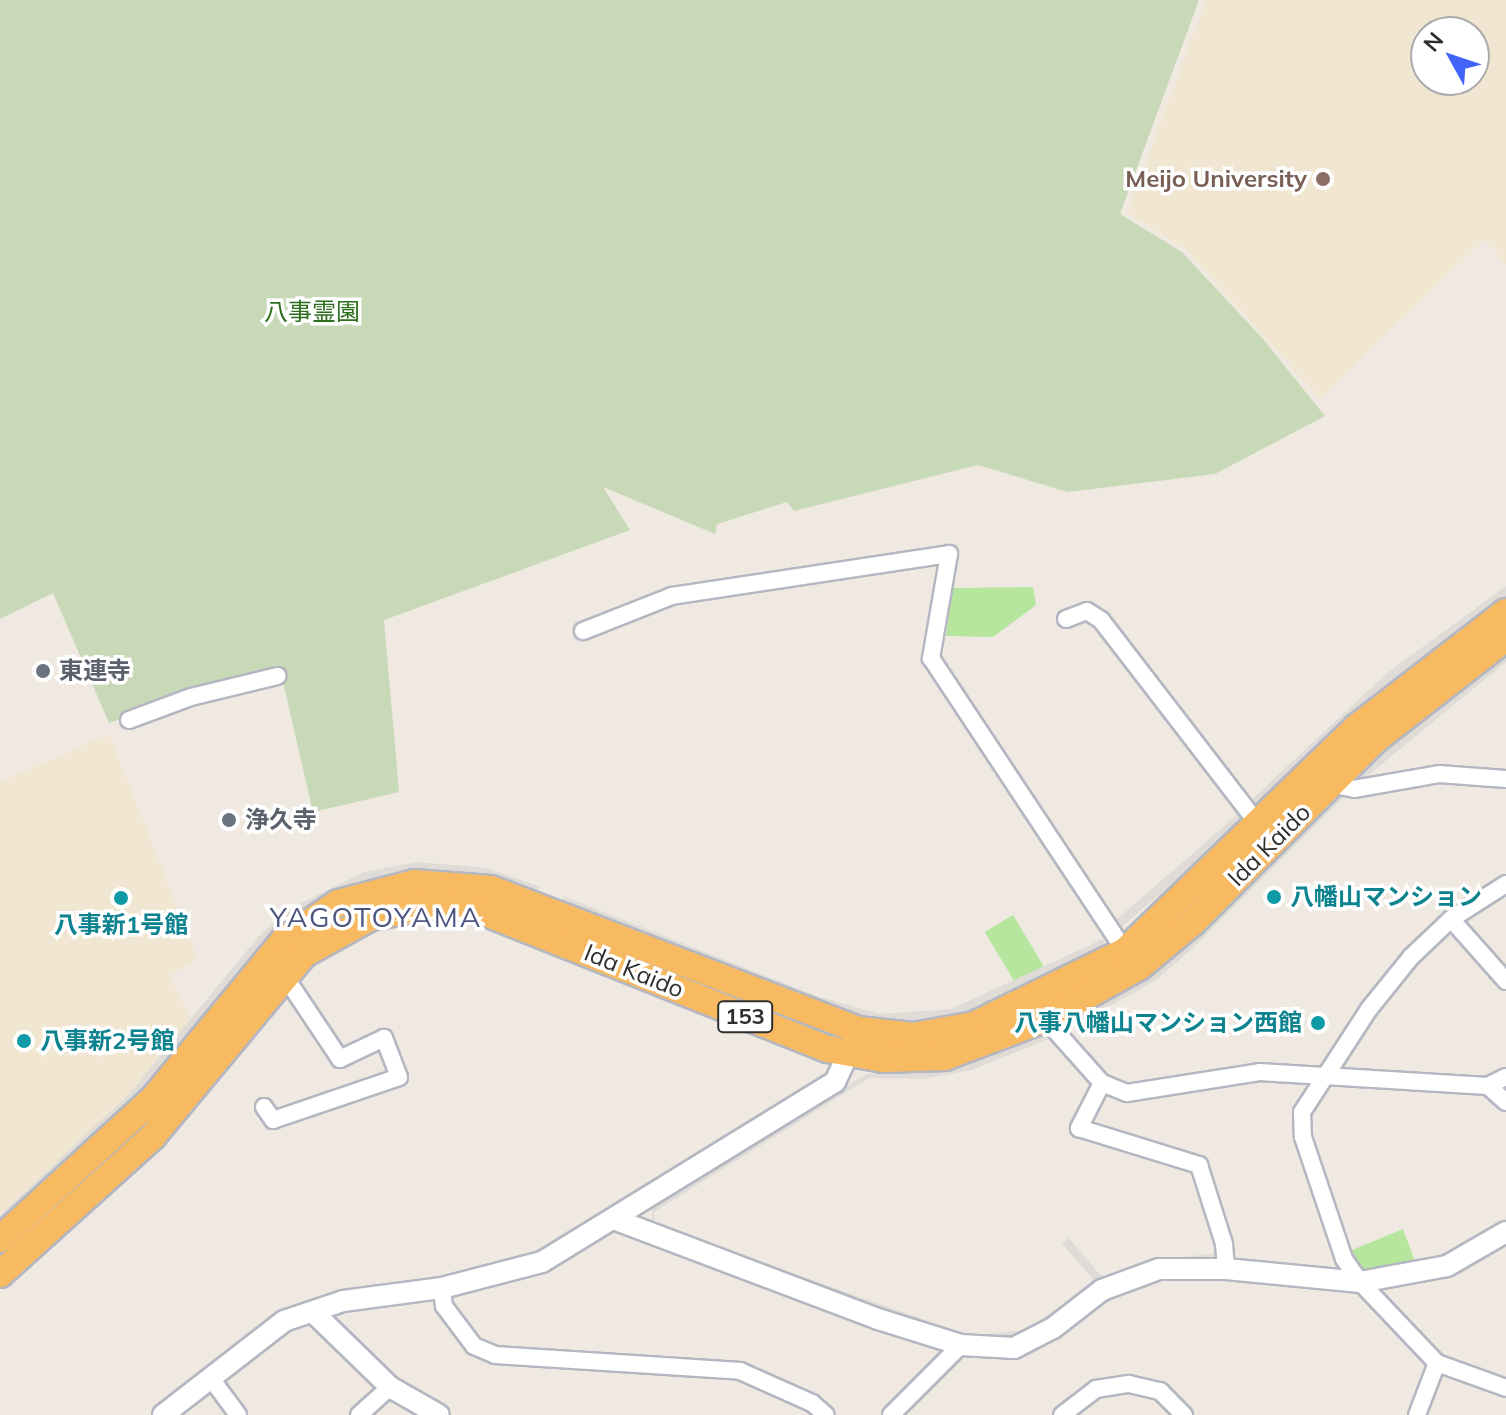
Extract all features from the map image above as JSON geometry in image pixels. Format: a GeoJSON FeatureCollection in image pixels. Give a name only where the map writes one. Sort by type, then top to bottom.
{"type":"FeatureCollection","features":[{"type":"Feature","properties":{"kind":"highway","name":"Ida Kaido"},"geometry":{"type":"LineString","coordinates":[[0,1239],[153,1099],[284,940],[338,903],[385,888],[452,883],[491,889],[854,1042],[974,1025],[1125,951],[1357,727],[1506,612]]}},
{"type":"Feature","properties":{"kind":"highway","name":"Ida Kaido"},"geometry":{"type":"LineString","coordinates":[[0,1274],[153,1136],[284,975],[323,940],[371,917],[457,908],[531,928],[854,1042],[945,1057],[1045,1019],[1139,967],[1193,922],[1375,740],[1506,638]]}},
{"type":"Feature","properties":{"kind":"street"},"geometry":{"type":"LineString","coordinates":[[583,631],[672,596],[949,554],[931,658],[1125,951]]}},
{"type":"Feature","properties":{"kind":"street"},"geometry":{"type":"LineString","coordinates":[[1066,619],[1087,611],[1101,620],[1258,824]]}},
{"type":"Feature","properties":{"kind":"street"},"geometry":{"type":"LineString","coordinates":[[129,720],[191,697],[277,676]]}},
{"type":"Feature","properties":{"kind":"street"},"geometry":{"type":"LineString","coordinates":[[1329,784],[1354,789],[1439,774],[1506,779]]}},
{"type":"Feature","properties":{"kind":"street"},"geometry":{"type":"LineString","coordinates":[[1506,884],[1451,919],[1369,1009],[1302,1112],[1303,1137],[1344,1259],[1360,1282],[1437,1363],[1506,1388]]}},
{"type":"Feature","properties":{"kind":"street"},"geometry":{"type":"LineString","coordinates":[[1451,919],[1506,981]]}},
{"type":"Feature","properties":{"kind":"street"},"geometry":{"type":"LineString","coordinates":[[264,1107],[273,1120],[399,1077],[384,1038],[340,1059],[284,975]]}},
{"type":"Feature","properties":{"kind":"street"},"geometry":{"type":"LineString","coordinates":[[1045,1019],[1102,1083],[1127,1093],[1259,1072],[1488,1086],[1506,1077]]}},
{"type":"Feature","properties":{"kind":"street"},"geometry":{"type":"LineString","coordinates":[[163,1415],[284,1321],[343,1301],[442,1288],[542,1262],[616,1220],[835,1082],[854,1042]]}},
{"type":"Feature","properties":{"kind":"street"},"geometry":{"type":"LineString","coordinates":[[1102,1083],[1079,1128],[1199,1165],[1224,1244],[1226,1269]]}},
{"type":"Feature","properties":{"kind":"street"},"geometry":{"type":"LineString","coordinates":[[1488,1086],[1506,1102]]}},
{"type":"Feature","properties":{"kind":"street"},"geometry":{"type":"LineString","coordinates":[[616,1220],[961,1345],[1014,1348],[1053,1328],[1102,1290],[1159,1269],[1226,1269],[1360,1282],[1447,1266],[1506,1232]]}},
{"type":"Feature","properties":{"kind":"street"},"geometry":{"type":"LineString","coordinates":[[442,1288],[444,1306],[474,1346],[495,1355],[740,1371],[812,1403],[826,1415]]}},
{"type":"Feature","properties":{"kind":"street"},"geometry":{"type":"LineString","coordinates":[[314,1313],[390,1387],[439,1415]]}},
{"type":"Feature","properties":{"kind":"street"},"geometry":{"type":"LineString","coordinates":[[891,1415],[961,1345]]}},
{"type":"Feature","properties":{"kind":"street"},"geometry":{"type":"LineString","coordinates":[[1417,1415],[1437,1363]]}},
{"type":"Feature","properties":{"kind":"street"},"geometry":{"type":"LineString","coordinates":[[210,1377],[238,1415]]}},
{"type":"Feature","properties":{"kind":"street"},"geometry":{"type":"LineString","coordinates":[[1062,1415],[1096,1389],[1129,1384],[1160,1391],[1184,1415]]}},
{"type":"Feature","properties":{"kind":"street"},"geometry":{"type":"LineString","coordinates":[[359,1415],[390,1387]]}},
{"type":"Feature","properties":{"kind":"shaded area","name":"Meijo University"},"geometry":{"type":"Polygon","coordinates":[[[1206,0],[1506,0],[1506,265],[1485,239],[1320,398],[1185,249],[1127,213],[1206,0]]]}},
{"type":"Feature","properties":{"kind":"shaded area"},"geometry":{"type":"Polygon","coordinates":[[[1506,586],[1506,600],[1358,713],[1261,807],[1249,802],[1387,673],[1506,586]]]}},
{"type":"Feature","properties":{"kind":"shaded area"},"geometry":{"type":"Polygon","coordinates":[[[1506,649],[1506,662],[1360,782],[1353,778],[1384,745],[1506,649]]]}},
{"type":"Feature","properties":{"kind":"shaded area"},"geometry":{"type":"Polygon","coordinates":[[[109,734],[198,960],[170,975],[191,1020],[128,1095],[0,1215],[0,782],[109,734]]]}},
{"type":"Feature","properties":{"kind":"shaded area"},"geometry":{"type":"Polygon","coordinates":[[[1335,792],[1346,795],[1194,947],[1155,981],[1063,1032],[1058,1021],[1335,792]]]}},
{"type":"Feature","properties":{"kind":"shaded area"},"geometry":{"type":"Polygon","coordinates":[[[1238,814],[1244,821],[1117,931],[1111,924],[1238,814]]]}},
{"type":"Feature","properties":{"kind":"shaded area"},"geometry":{"type":"Polygon","coordinates":[[[417,862],[487,868],[541,887],[536,892],[398,875],[328,897],[277,932],[140,1097],[0,1228],[0,1215],[128,1095],[258,937],[287,910],[364,872],[417,862]]]}},
{"type":"Feature","properties":{"kind":"shaded area"},"geometry":{"type":"Polygon","coordinates":[[[563,896],[817,996],[880,1014],[951,1009],[1103,939],[1105,944],[1104,950],[996,1005],[933,1025],[875,1024],[564,904],[563,896]]]}},
{"type":"Feature","properties":{"kind":"shaded area"},"geometry":{"type":"Polygon","coordinates":[[[1039,1034],[1048,1039],[972,1070],[921,1079],[869,1078],[654,1212],[655,1225],[971,1336],[1026,1330],[1091,1285],[1093,1279],[1062,1244],[1069,1238],[1103,1278],[1149,1260],[1212,1254],[1219,1248],[1217,1259],[1166,1262],[1023,1335],[998,1340],[960,1338],[653,1228],[652,1206],[867,1074],[953,1065],[1039,1034]]]}},
{"type":"Feature","properties":{"kind":"green space","name":"八事霊園"},"geometry":{"type":"Polygon","coordinates":[[[0,0],[1199,0],[1120,214],[1182,252],[1263,339],[1325,416],[1215,474],[1068,492],[978,465],[794,511],[787,502],[717,524],[715,534],[603,487],[630,530],[384,620],[399,792],[313,812],[280,669],[109,723],[53,593],[0,619],[0,0]]]}},
{"type":"Feature","properties":{"kind":"green space"},"geometry":{"type":"Polygon","coordinates":[[[1033,587],[1036,605],[993,637],[946,636],[952,588],[1033,587]]]}},
{"type":"Feature","properties":{"kind":"green space"},"geometry":{"type":"Polygon","coordinates":[[[1013,915],[1045,968],[1017,985],[985,932],[1013,915]]]}},
{"type":"Feature","properties":{"kind":"green space"},"geometry":{"type":"Polygon","coordinates":[[[1403,1229],[1417,1267],[1365,1276],[1352,1250],[1403,1229]]]}},
{"type":"Feature","properties":{"kind":"place","name":"Meijo University"},"geometry":{"type":"Point","coordinates":[1323,179]}},
{"type":"Feature","properties":{"kind":"place","name":"東連寺"},"geometry":{"type":"Point","coordinates":[43,671]}},
{"type":"Feature","properties":{"kind":"place","name":"浄久寺"},"geometry":{"type":"Point","coordinates":[229,820]}},
{"type":"Feature","properties":{"kind":"place","name":"八幡山マンション"},"geometry":{"type":"Point","coordinates":[1274,897]}},
{"type":"Feature","properties":{"kind":"place","name":"八事新1号館"},"geometry":{"type":"Point","coordinates":[121,898]}},
{"type":"Feature","properties":{"kind":"place","name":"八事八幡山マンション西館"},"geometry":{"type":"Point","coordinates":[1318,1023]}},
{"type":"Feature","properties":{"kind":"place","name":"八事新2号館"},"geometry":{"type":"Point","coordinates":[24,1041]}},
{"type":"Feature","properties":{"kind":"district","name":"YAGOTOYAMA"},"geometry":{"type":"Point","coordinates":[376,917]}}]}
